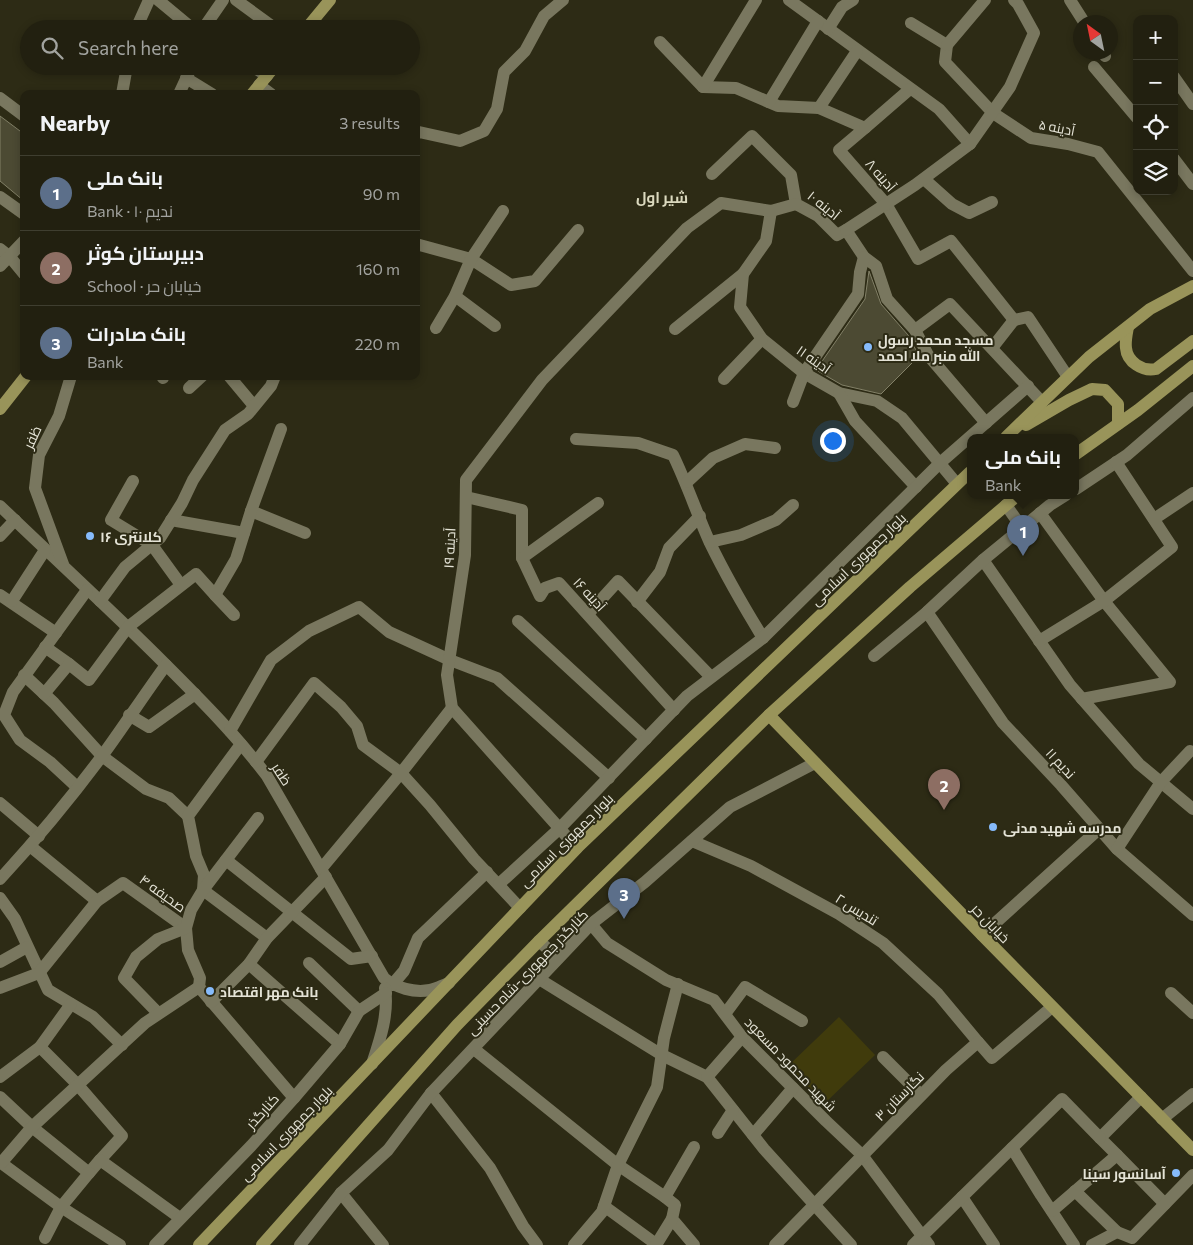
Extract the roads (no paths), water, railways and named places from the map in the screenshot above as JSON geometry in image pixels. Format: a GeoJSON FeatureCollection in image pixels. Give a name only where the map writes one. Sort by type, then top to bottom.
{"type":"FeatureCollection","features":[{"type":"Feature","properties":{"kind":"main road"},"geometry":{"type":"LineString","coordinates":[[313,20],[330,0]]}},
{"type":"Feature","properties":{"kind":"main road"},"geometry":{"type":"LineString","coordinates":[[1010,434],[1089,357],[1150,309],[1193,286]]}},
{"type":"Feature","properties":{"kind":"main road"},"geometry":{"type":"LineString","coordinates":[[1128,327],[1126,348],[1128,356],[1140,367],[1149,371],[1156,370],[1193,341]]}},
{"type":"Feature","properties":{"kind":"main road"},"geometry":{"type":"LineString","coordinates":[[1079,452],[1193,366]]}},
{"type":"Feature","properties":{"kind":"main road"},"geometry":{"type":"LineString","coordinates":[[0,409],[23,380]]}},
{"type":"Feature","properties":{"kind":"main road"},"geometry":{"type":"LineString","coordinates":[[1011,434],[1070,400],[1092,390],[1105,390],[1118,404],[1118,424]]}},
{"type":"Feature","properties":{"kind":"main road","name":"بلوار جمهوری اسلامی"},"geometry":{"type":"LineString","coordinates":[[199,1245],[577,848],[967,475]]}},
{"type":"Feature","properties":{"kind":"main road"},"geometry":{"type":"LineString","coordinates":[[262,1245],[457,1024],[539,941],[769,715],[910,587],[1013,499]]}},
{"type":"Feature","properties":{"kind":"main road","name":"خیابان حر"},"geometry":{"type":"LineString","coordinates":[[769,715],[982,936],[1193,1150]]}},
{"type":"Feature","properties":{"kind":"street"},"geometry":{"type":"LineString","coordinates":[[140,20],[149,0]]}},
{"type":"Feature","properties":{"kind":"street"},"geometry":{"type":"LineString","coordinates":[[158,0],[182,20]]}},
{"type":"Feature","properties":{"kind":"street"},"geometry":{"type":"LineString","coordinates":[[209,20],[223,0]]}},
{"type":"Feature","properties":{"kind":"street"},"geometry":{"type":"LineString","coordinates":[[236,0],[264,20]]}},
{"type":"Feature","properties":{"kind":"street"},"geometry":{"type":"LineString","coordinates":[[420,132],[460,141],[484,131],[497,109],[504,72],[526,51],[544,16],[563,0]]}},
{"type":"Feature","properties":{"kind":"street"},"geometry":{"type":"LineString","coordinates":[[703,87],[756,0]]}},
{"type":"Feature","properties":{"kind":"street"},"geometry":{"type":"LineString","coordinates":[[789,0],[939,109],[970,144]]}},
{"type":"Feature","properties":{"kind":"street"},"geometry":{"type":"LineString","coordinates":[[769,102],[823,25],[842,7],[853,0]]}},
{"type":"Feature","properties":{"kind":"street"},"geometry":{"type":"LineString","coordinates":[[911,23],[947,45],[985,0]]}},
{"type":"Feature","properties":{"kind":"street"},"geometry":{"type":"LineString","coordinates":[[1070,0],[1080,15]]}},
{"type":"Feature","properties":{"kind":"street"},"geometry":{"type":"LineString","coordinates":[[846,230],[924,179],[970,144],[1010,87],[1034,33],[1017,1]]}},
{"type":"Feature","properties":{"kind":"street"},"geometry":{"type":"LineString","coordinates":[[660,42],[703,87],[736,88],[778,106],[819,108],[865,128],[910,89]]}},
{"type":"Feature","properties":{"kind":"street","name":"آدینه ۵"},"geometry":{"type":"LineString","coordinates":[[947,45],[945,62],[993,113],[1031,138],[1068,144],[1098,152],[1193,271]]}},
{"type":"Feature","properties":{"kind":"street"},"geometry":{"type":"LineString","coordinates":[[819,108],[857,51]]}},
{"type":"Feature","properties":{"kind":"street"},"geometry":{"type":"LineString","coordinates":[[1094,67],[1133,113]]}},
{"type":"Feature","properties":{"kind":"street"},"geometry":{"type":"LineString","coordinates":[[123,90],[125,75]]}},
{"type":"Feature","properties":{"kind":"street"},"geometry":{"type":"LineString","coordinates":[[181,90],[188,75]]}},
{"type":"Feature","properties":{"kind":"street"},"geometry":{"type":"LineString","coordinates":[[186,78],[206,90]]}},
{"type":"Feature","properties":{"kind":"street"},"geometry":{"type":"LineString","coordinates":[[1178,83],[1193,104]]}},
{"type":"Feature","properties":{"kind":"street"},"geometry":{"type":"LineString","coordinates":[[0,98],[20,113]]}},
{"type":"Feature","properties":{"kind":"street","name":"آدینه ۸"},"geometry":{"type":"LineString","coordinates":[[865,128],[839,150],[886,204],[918,259],[950,241],[1014,320]]}},
{"type":"Feature","properties":{"kind":"street","name":"آدینه ۱۰"},"geometry":{"type":"LineString","coordinates":[[712,174],[752,136],[792,176],[796,204],[818,216],[837,235],[846,230],[864,257],[876,266],[887,299],[915,330],[928,355],[986,423]]}},
{"type":"Feature","properties":{"kind":"street"},"geometry":{"type":"LineString","coordinates":[[1178,164],[1193,184]]}},
{"type":"Feature","properties":{"kind":"street"},"geometry":{"type":"LineString","coordinates":[[924,179],[952,204],[969,213],[992,202]]}},
{"type":"Feature","properties":{"kind":"street"},"geometry":{"type":"LineString","coordinates":[[0,197],[20,211]]}},
{"type":"Feature","properties":{"kind":"street","name":"آدینه ۱۹"},"geometry":{"type":"LineString","coordinates":[[452,708],[447,675],[465,555],[466,480],[542,380],[687,228],[721,203],[771,211]]}},
{"type":"Feature","properties":{"kind":"street"},"geometry":{"type":"LineString","coordinates":[[771,211],[796,204]]}},
{"type":"Feature","properties":{"kind":"street"},"geometry":{"type":"LineString","coordinates":[[436,328],[455,296],[471,259],[503,211]]}},
{"type":"Feature","properties":{"kind":"street","name":"آدینه ۱۱"},"geometry":{"type":"LineString","coordinates":[[771,211],[766,241],[743,274],[740,307],[762,339],[804,373],[839,394],[877,400],[902,418],[957,484]]}},
{"type":"Feature","properties":{"kind":"street"},"geometry":{"type":"LineString","coordinates":[[420,245],[471,259],[510,285],[534,281],[578,230]]}},
{"type":"Feature","properties":{"kind":"street"},"geometry":{"type":"LineString","coordinates":[[0,266],[5,253],[20,244]]}},
{"type":"Feature","properties":{"kind":"street"},"geometry":{"type":"LineString","coordinates":[[5,253],[20,270]]}},
{"type":"Feature","properties":{"kind":"street"},"geometry":{"type":"LineString","coordinates":[[793,402],[804,373],[858,294],[860,272],[864,257]]}},
{"type":"Feature","properties":{"kind":"street"},"geometry":{"type":"LineString","coordinates":[[675,328],[743,274]]}},
{"type":"Feature","properties":{"kind":"street"},"geometry":{"type":"LineString","coordinates":[[455,296],[495,326]]}},
{"type":"Feature","properties":{"kind":"street"},"geometry":{"type":"LineString","coordinates":[[915,330],[950,304],[1042,402]]}},
{"type":"Feature","properties":{"kind":"street"},"geometry":{"type":"LineString","coordinates":[[992,348],[1014,320],[1028,317],[1068,377]]}},
{"type":"Feature","properties":{"kind":"street"},"geometry":{"type":"LineString","coordinates":[[724,379],[762,339]]}},
{"type":"Feature","properties":{"kind":"street","name":"ظفر"},"geometry":{"type":"LineString","coordinates":[[65,568],[36,488],[39,455],[59,416],[70,380]]}},
{"type":"Feature","properties":{"kind":"street"},"geometry":{"type":"LineString","coordinates":[[189,388],[198,380]]}},
{"type":"Feature","properties":{"kind":"street"},"geometry":{"type":"LineString","coordinates":[[232,380],[254,406]]}},
{"type":"Feature","properties":{"kind":"street"},"geometry":{"type":"LineString","coordinates":[[100,601],[125,567],[160,538],[193,480],[225,430],[248,414],[271,386],[273,380]]}},
{"type":"Feature","properties":{"kind":"street"},"geometry":{"type":"LineString","coordinates":[[973,434],[1028,386]]}},
{"type":"Feature","properties":{"kind":"street"},"geometry":{"type":"LineString","coordinates":[[839,394],[855,421],[916,487]]}},
{"type":"Feature","properties":{"kind":"street"},"geometry":{"type":"LineString","coordinates":[[1079,487],[1127,455],[1193,398]]}},
{"type":"Feature","properties":{"kind":"street"},"geometry":{"type":"LineString","coordinates":[[216,595],[236,559],[251,511],[281,429]]}},
{"type":"Feature","properties":{"kind":"street"},"geometry":{"type":"LineString","coordinates":[[576,439],[638,443],[673,454],[687,482],[710,542],[741,602],[763,638]]}},
{"type":"Feature","properties":{"kind":"street"},"geometry":{"type":"LineString","coordinates":[[499,884],[559,829],[687,696],[763,638],[940,463],[967,440]]}},
{"type":"Feature","properties":{"kind":"street"},"geometry":{"type":"LineString","coordinates":[[687,482],[713,458],[745,444],[775,448]]}},
{"type":"Feature","properties":{"kind":"street"},"geometry":{"type":"LineString","coordinates":[[1039,641],[1104,601],[1172,547],[1116,462]]}},
{"type":"Feature","properties":{"kind":"street"},"geometry":{"type":"LineString","coordinates":[[133,481],[111,520],[152,545],[181,585]]}},
{"type":"Feature","properties":{"kind":"street"},"geometry":{"type":"LineString","coordinates":[[1154,520],[1193,493]]}},
{"type":"Feature","properties":{"kind":"street","name":"آدینه ۱۶"},"geometry":{"type":"LineString","coordinates":[[466,497],[522,510],[522,558],[540,596],[545,588],[559,583],[674,710]]}},
{"type":"Feature","properties":{"kind":"street"},"geometry":{"type":"LineString","coordinates":[[874,656],[928,612],[983,560],[1061,499]]}},
{"type":"Feature","properties":{"kind":"street"},"geometry":{"type":"LineString","coordinates":[[522,558],[598,503]]}},
{"type":"Feature","properties":{"kind":"street"},"geometry":{"type":"LineString","coordinates":[[710,542],[741,535],[776,520],[794,505]]}},
{"type":"Feature","properties":{"kind":"street"},"geometry":{"type":"LineString","coordinates":[[1006,505],[1022,528]]}},
{"type":"Feature","properties":{"kind":"street","name":"ظفر"},"geometry":{"type":"LineString","coordinates":[[0,506],[128,627],[195,694],[256,762],[267,776],[324,873],[387,985]]}},
{"type":"Feature","properties":{"kind":"street"},"geometry":{"type":"LineString","coordinates":[[251,511],[305,533]]}},
{"type":"Feature","properties":{"kind":"street"},"geometry":{"type":"LineString","coordinates":[[1040,514],[1104,601],[1170,682],[1082,699]]}},
{"type":"Feature","properties":{"kind":"street"},"geometry":{"type":"LineString","coordinates":[[638,602],[660,572],[668,548],[700,516]]}},
{"type":"Feature","properties":{"kind":"street"},"geometry":{"type":"LineString","coordinates":[[0,536],[15,520]]}},
{"type":"Feature","properties":{"kind":"street"},"geometry":{"type":"LineString","coordinates":[[171,520],[244,533]]}},
{"type":"Feature","properties":{"kind":"street"},"geometry":{"type":"LineString","coordinates":[[12,601],[45,550]]}},
{"type":"Feature","properties":{"kind":"street"},"geometry":{"type":"LineString","coordinates":[[983,560],[1070,685],[1139,764],[1193,809]]}},
{"type":"Feature","properties":{"kind":"street"},"geometry":{"type":"LineString","coordinates":[[46,646],[89,680],[128,627],[196,574],[234,615]]}},
{"type":"Feature","properties":{"kind":"street"},"geometry":{"type":"LineString","coordinates":[[588,614],[618,581],[711,677]]}},
{"type":"Feature","properties":{"kind":"street"},"geometry":{"type":"LineString","coordinates":[[77,787],[50,762],[20,740],[4,715],[13,692],[24,675],[87,590]]}},
{"type":"Feature","properties":{"kind":"street"},"geometry":{"type":"LineString","coordinates":[[0,595],[12,601],[56,633]]}},
{"type":"Feature","properties":{"kind":"street"},"geometry":{"type":"LineString","coordinates":[[230,731],[271,660],[309,631],[359,606],[390,632],[450,660],[497,678],[609,778]]}},
{"type":"Feature","properties":{"kind":"street","name":"ندیم ۱۱"},"geometry":{"type":"LineString","coordinates":[[928,612],[1003,723],[1117,849],[1193,915]]}},
{"type":"Feature","properties":{"kind":"street"},"geometry":{"type":"LineString","coordinates":[[518,621],[646,739]]}},
{"type":"Feature","properties":{"kind":"street"},"geometry":{"type":"LineString","coordinates":[[44,694],[69,664]]}},
{"type":"Feature","properties":{"kind":"street"},"geometry":{"type":"LineString","coordinates":[[0,879],[39,836],[102,756],[129,715],[166,665]]}},
{"type":"Feature","properties":{"kind":"street"},"geometry":{"type":"LineString","coordinates":[[24,675],[102,756],[146,789],[169,798],[188,816],[196,856],[204,875],[203,890]]}},
{"type":"Feature","properties":{"kind":"street"},"geometry":{"type":"LineString","coordinates":[[256,762],[314,683],[342,707],[357,726],[363,745],[401,773],[520,908]]}},
{"type":"Feature","properties":{"kind":"street"},"geometry":{"type":"LineString","coordinates":[[129,715],[150,727],[195,694]]}},
{"type":"Feature","properties":{"kind":"street"},"geometry":{"type":"LineString","coordinates":[[211,1002],[249,964],[267,938],[292,912],[324,873],[452,708],[577,848]]}},
{"type":"Feature","properties":{"kind":"street"},"geometry":{"type":"LineString","coordinates":[[188,816],[241,744]]}},
{"type":"Feature","properties":{"kind":"street"},"geometry":{"type":"LineString","coordinates":[[1117,849],[1161,782],[1190,751]]}},
{"type":"Feature","properties":{"kind":"street","name":"کنارگذر جمهوری-شاه حسینی"},"geometry":{"type":"LineString","coordinates":[[308,1242],[341,1193],[388,1150],[431,1093],[591,924],[645,882],[730,807],[815,763]]}},
{"type":"Feature","properties":{"kind":"street"},"geometry":{"type":"LineString","coordinates":[[0,804],[39,836]]}},
{"type":"Feature","properties":{"kind":"street"},"geometry":{"type":"LineString","coordinates":[[158,1013],[124,978],[136,957],[158,939],[186,928],[191,910],[203,890],[258,818]]}},
{"type":"Feature","properties":{"kind":"street"},"geometry":{"type":"LineString","coordinates":[[982,936],[1099,829]]}},
{"type":"Feature","properties":{"kind":"street","name":"تندیس ۲"},"geometry":{"type":"LineString","coordinates":[[692,841],[759,870],[839,914],[883,943],[938,994],[978,1042]]}},
{"type":"Feature","properties":{"kind":"street"},"geometry":{"type":"LineString","coordinates":[[0,988],[39,973],[97,901],[30,846]]}},
{"type":"Feature","properties":{"kind":"street"},"geometry":{"type":"LineString","coordinates":[[226,860],[351,959],[372,956]]}},
{"type":"Feature","properties":{"kind":"street","name":"کنارگذر"},"geometry":{"type":"LineString","coordinates":[[155,1245],[251,1146],[294,1098],[340,1044],[360,1011],[404,971],[418,938],[487,872]]}},
{"type":"Feature","properties":{"kind":"street","name":"صحیفه ۴"},"geometry":{"type":"LineString","coordinates":[[97,901],[123,883],[186,928],[188,950],[200,978],[199,987],[294,1098]]}},
{"type":"Feature","properties":{"kind":"street"},"geometry":{"type":"LineString","coordinates":[[203,890],[267,938]]}},
{"type":"Feature","properties":{"kind":"street"},"geometry":{"type":"LineString","coordinates":[[0,898],[15,919],[48,990],[93,1017],[122,1045]]}},
{"type":"Feature","properties":{"kind":"street","name":"شهید محمود مسعود"},"geometry":{"type":"LineString","coordinates":[[591,924],[607,943],[666,980],[714,1000],[742,1038],[862,1155],[926,1240]]}},
{"type":"Feature","properties":{"kind":"street"},"geometry":{"type":"LineString","coordinates":[[539,941],[558,958]]}},
{"type":"Feature","properties":{"kind":"street"},"geometry":{"type":"LineString","coordinates":[[0,962],[27,947]]}},
{"type":"Feature","properties":{"kind":"street"},"geometry":{"type":"LineString","coordinates":[[249,964],[340,1044]]}},
{"type":"Feature","properties":{"kind":"street"},"geometry":{"type":"LineString","coordinates":[[309,964],[360,1011]]}},
{"type":"Feature","properties":{"kind":"street"},"geometry":{"type":"LineString","coordinates":[[539,979],[662,1055],[707,1077],[753,1135],[851,1245]]}},
{"type":"Feature","properties":{"kind":"street"},"geometry":{"type":"LineString","coordinates":[[372,1065],[381,1039],[385,1017],[387,985],[410,990],[430,990],[449,983]]}},
{"type":"Feature","properties":{"kind":"street"},"geometry":{"type":"LineString","coordinates":[[574,1245],[602,1212],[618,1165],[657,1087],[664,1038],[678,984]]}},
{"type":"Feature","properties":{"kind":"street"},"geometry":{"type":"LineString","coordinates":[[120,1245],[61,1207],[1,1162],[32,1127],[145,1023],[199,987]]}},
{"type":"Feature","properties":{"kind":"street"},"geometry":{"type":"LineString","coordinates":[[725,1014],[745,987],[802,1021]]}},
{"type":"Feature","properties":{"kind":"street"},"geometry":{"type":"LineString","coordinates":[[1172,993],[1193,1013]]}},
{"type":"Feature","properties":{"kind":"street"},"geometry":{"type":"LineString","coordinates":[[0,1077],[40,1047],[71,1004]]}},
{"type":"Feature","properties":{"kind":"street"},"geometry":{"type":"LineString","coordinates":[[978,1042],[992,1058],[1052,1006]]}},
{"type":"Feature","properties":{"kind":"street"},"geometry":{"type":"LineString","coordinates":[[707,1077],[742,1038]]}},
{"type":"Feature","properties":{"kind":"street","name":"نگارستان ۳"},"geometry":{"type":"LineString","coordinates":[[775,1245],[921,1095],[978,1042]]}},
{"type":"Feature","properties":{"kind":"street"},"geometry":{"type":"LineString","coordinates":[[40,1047],[78,1084],[122,1136],[61,1207],[45,1238]]}},
{"type":"Feature","properties":{"kind":"street"},"geometry":{"type":"LineString","coordinates":[[474,1049],[618,1165],[675,1206],[672,1219],[656,1245],[604,1206]]}},
{"type":"Feature","properties":{"kind":"street"},"geometry":{"type":"LineString","coordinates":[[884,1057],[921,1095]]}},
{"type":"Feature","properties":{"kind":"street"},"geometry":{"type":"LineString","coordinates":[[753,1135],[793,1088]]}},
{"type":"Feature","properties":{"kind":"street"},"geometry":{"type":"LineString","coordinates":[[431,1093],[490,1168],[523,1226],[537,1245]]}},
{"type":"Feature","properties":{"kind":"street"},"geometry":{"type":"LineString","coordinates":[[1162,1118],[1193,1094]]}},
{"type":"Feature","properties":{"kind":"street"},"geometry":{"type":"LineString","coordinates":[[0,1097],[32,1127],[89,1173]]}},
{"type":"Feature","properties":{"kind":"street"},"geometry":{"type":"LineString","coordinates":[[1100,1138],[1141,1097]]}},
{"type":"Feature","properties":{"kind":"street"},"geometry":{"type":"LineString","coordinates":[[913,1245],[926,1240],[962,1197],[1062,1099],[1165,1204]]}},
{"type":"Feature","properties":{"kind":"street"},"geometry":{"type":"LineString","coordinates":[[718,1133],[734,1110]]}},
{"type":"Feature","properties":{"kind":"street"},"geometry":{"type":"LineString","coordinates":[[665,1197],[694,1147]]}},
{"type":"Feature","properties":{"kind":"street"},"geometry":{"type":"LineString","coordinates":[[1012,1148],[1074,1245]]}},
{"type":"Feature","properties":{"kind":"street"},"geometry":{"type":"LineString","coordinates":[[1052,1211],[1117,1155]]}},
{"type":"Feature","properties":{"kind":"street"},"geometry":{"type":"LineString","coordinates":[[100,1160],[180,1218]]}},
{"type":"Feature","properties":{"kind":"street"},"geometry":{"type":"LineString","coordinates":[[1075,1191],[1117,1232],[1136,1242],[1165,1204],[1193,1175]]}},
{"type":"Feature","properties":{"kind":"street"},"geometry":{"type":"LineString","coordinates":[[341,1193],[383,1245]]}},
{"type":"Feature","properties":{"kind":"street"},"geometry":{"type":"LineString","coordinates":[[962,1197],[994,1245]]}},
{"type":"Feature","properties":{"kind":"street"},"geometry":{"type":"LineString","coordinates":[[672,1219],[694,1245]]}},
{"type":"Feature","properties":{"kind":"street"},"geometry":{"type":"LineString","coordinates":[[1092,1245],[1117,1232]]}},
{"type":"Feature","properties":{"kind":"place","name":"مسجد محمد رسول الله منبر ملا احمد"},"geometry":{"type":"Point","coordinates":[868,347]}},
{"type":"Feature","properties":{"kind":"place","name":"کلانتری ۱۶"},"geometry":{"type":"Point","coordinates":[90,536]}},
{"type":"Feature","properties":{"kind":"place","name":"بانک ملی"},"geometry":{"type":"Point","coordinates":[1023,556]}},
{"type":"Feature","properties":{"kind":"place","name":"دبیرستان کوثر"},"geometry":{"type":"Point","coordinates":[944,810]}},
{"type":"Feature","properties":{"kind":"place","name":"مدرسه شهید مدنی"},"geometry":{"type":"Point","coordinates":[993,827]}},
{"type":"Feature","properties":{"kind":"place","name":"بانک صادرات"},"geometry":{"type":"Point","coordinates":[624,919]}},
{"type":"Feature","properties":{"kind":"place","name":"بانک مهر اقتصاد"},"geometry":{"type":"Point","coordinates":[210,991]}},
{"type":"Feature","properties":{"kind":"place","name":"آسانسور سینا"},"geometry":{"type":"Point","coordinates":[1176,1173]}},
{"type":"Feature","properties":{"kind":"district","name":"شیر اول"},"geometry":{"type":"Point","coordinates":[662,197]}}]}
